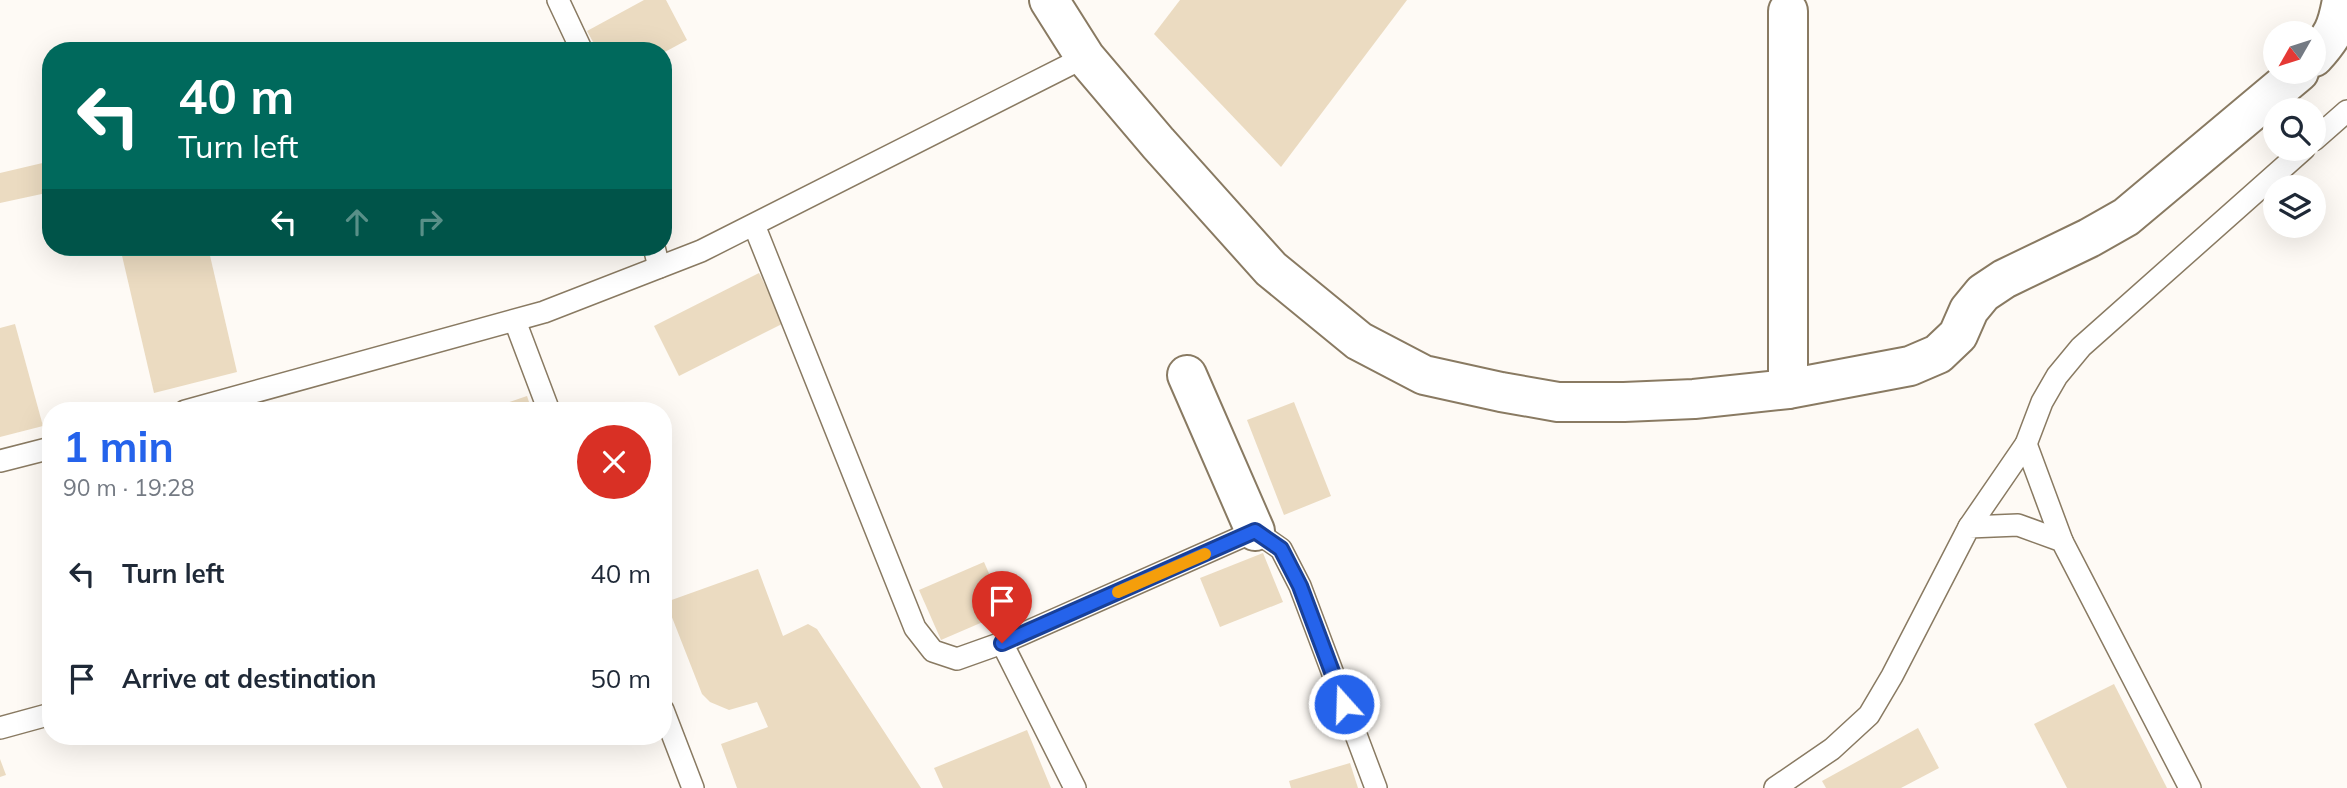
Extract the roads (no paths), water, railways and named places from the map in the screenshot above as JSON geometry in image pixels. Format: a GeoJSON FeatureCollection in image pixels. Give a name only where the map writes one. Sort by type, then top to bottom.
{"type":"FeatureCollection","features":[{"type":"Feature","properties":{"kind":"street"},"geometry":{"type":"LineString","coordinates":[[1049,0],[1085,57],[1271,269],[1359,341],[1424,374],[1558,402],[1694,399],[1788,389],[1910,366],[1938,354],[1958,335],[1969,310],[1983,293],[2004,278],[2089,238],[2126,217],[2285,84]]}},
{"type":"Feature","properties":{"kind":"street"},"geometry":{"type":"LineString","coordinates":[[2326,44],[2338,19],[2342,0]]}},
{"type":"Feature","properties":{"kind":"street"},"geometry":{"type":"LineString","coordinates":[[1788,11],[1788,389]]}},
{"type":"Feature","properties":{"kind":"street"},"geometry":{"type":"LineString","coordinates":[[1187,375],[1255,531]]}},
{"type":"Feature","properties":{"kind":"lane"},"geometry":{"type":"LineString","coordinates":[[558,0],[578,42]]}},
{"type":"Feature","properties":{"kind":"lane"},"geometry":{"type":"LineString","coordinates":[[672,255],[701,251],[1085,57]]}},
{"type":"Feature","properties":{"kind":"lane"},"geometry":{"type":"LineString","coordinates":[[2326,130],[2347,111]]}},
{"type":"Feature","properties":{"kind":"lane"},"geometry":{"type":"LineString","coordinates":[[1774,788],[1832,748],[1869,715],[1969,527],[2026,444],[2042,402],[2057,376],[2081,347],[2290,161]]}},
{"type":"Feature","properties":{"kind":"lane"},"geometry":{"type":"LineString","coordinates":[[754,225],[915,628],[933,651],[957,659],[1002,643],[1255,531],[1281,549],[1300,586],[1376,788]]}},
{"type":"Feature","properties":{"kind":"lane"},"geometry":{"type":"LineString","coordinates":[[218,402],[544,312],[657,257]]}},
{"type":"Feature","properties":{"kind":"lane"},"geometry":{"type":"LineString","coordinates":[[514,321],[546,402]]}},
{"type":"Feature","properties":{"kind":"lane"},"geometry":{"type":"LineString","coordinates":[[2026,444],[2062,541],[2190,788]]}},
{"type":"Feature","properties":{"kind":"lane"},"geometry":{"type":"LineString","coordinates":[[0,461],[42,450]]}},
{"type":"Feature","properties":{"kind":"lane"},"geometry":{"type":"LineString","coordinates":[[1969,527],[2018,524],[2062,541]]}},
{"type":"Feature","properties":{"kind":"lane"},"geometry":{"type":"LineString","coordinates":[[1002,643],[1075,788]]}},
{"type":"Feature","properties":{"kind":"lane"},"geometry":{"type":"LineString","coordinates":[[0,728],[42,716]]}},
{"type":"Feature","properties":{"kind":"lane"},"geometry":{"type":"LineString","coordinates":[[672,733],[693,788]]}}]}
